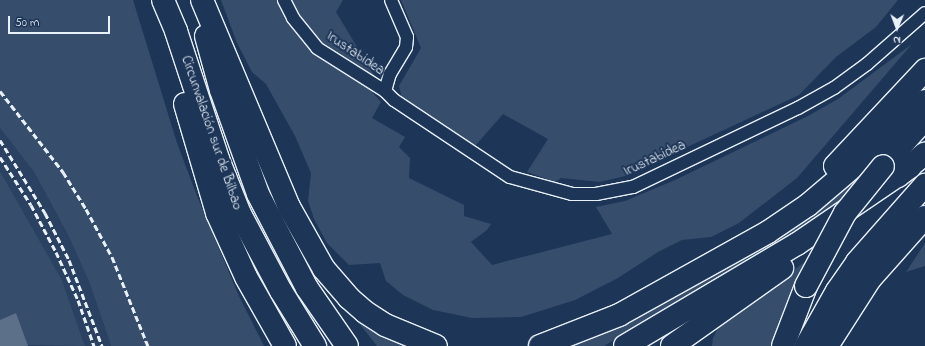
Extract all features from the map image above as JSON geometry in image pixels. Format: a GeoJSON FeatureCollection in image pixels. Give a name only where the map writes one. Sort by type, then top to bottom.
{"type":"FeatureCollection","features":[{"type":"Feature","properties":{"kind":"highway"},"geometry":{"type":"LineString","coordinates":[[161,0],[166,33],[217,213],[246,277],[285,346]]}},
{"type":"Feature","properties":{"kind":"highway","name":"Circunvalación sur de Bilbao"},"geometry":{"type":"LineString","coordinates":[[161,0],[176,31],[218,159],[240,214],[281,291],[315,346]]}},
{"type":"Feature","properties":{"kind":"highway"},"geometry":{"type":"LineString","coordinates":[[198,0],[221,90],[258,194],[307,288],[347,346]]}},
{"type":"Feature","properties":{"kind":"highway"},"geometry":{"type":"LineString","coordinates":[[202,0],[270,166],[289,206],[321,263],[337,285],[365,312],[385,325],[436,346]]}},
{"type":"Feature","properties":{"kind":"highway"},"geometry":{"type":"LineString","coordinates":[[720,260],[803,194],[845,157],[925,70]]}},
{"type":"Feature","properties":{"kind":"highway"},"geometry":{"type":"LineString","coordinates":[[540,346],[619,315],[768,232],[808,204],[867,156],[925,101]]}},
{"type":"Feature","properties":{"kind":"highway"},"geometry":{"type":"LineString","coordinates":[[783,346],[806,286],[846,213],[883,166],[925,119]]}},
{"type":"Feature","properties":{"kind":"highway"},"geometry":{"type":"LineString","coordinates":[[625,346],[797,244],[917,160]]}},
{"type":"Feature","properties":{"kind":"highway"},"geometry":{"type":"LineString","coordinates":[[672,346],[803,253],[917,160]]}},
{"type":"Feature","properties":{"kind":"highway"},"geometry":{"type":"LineString","coordinates":[[806,346],[836,290],[857,262],[925,184]]}},
{"type":"Feature","properties":{"kind":"highway"},"geometry":{"type":"LineString","coordinates":[[827,346],[870,279],[925,217]]}},
{"type":"Feature","properties":{"kind":"street","name":"Irustabidea"},"geometry":{"type":"LineString","coordinates":[[284,0],[293,18],[317,48],[385,91],[394,100],[510,177],[572,194],[604,193],[633,187],[798,108],[834,88],[867,64],[925,13]]}},
{"type":"Feature","properties":{"kind":"street","name":"Irustabidea"},"geometry":{"type":"LineString","coordinates":[[385,91],[390,74],[406,47],[407,37],[390,0]]}},
{"type":"Feature","properties":{"kind":"shaded area"},"geometry":{"type":"Polygon","coordinates":[[[0,0],[133,0],[177,143],[197,196],[238,294],[264,346],[111,346],[90,284],[68,235],[34,172],[0,128],[0,0]]]}},
{"type":"Feature","properties":{"kind":"shaded area"},"geometry":{"type":"Polygon","coordinates":[[[221,0],[343,0],[336,12],[377,80],[372,92],[381,102],[372,118],[405,137],[399,147],[410,158],[409,178],[464,205],[464,216],[491,224],[487,230],[471,242],[492,265],[612,234],[596,207],[625,201],[675,180],[808,116],[838,99],[912,44],[797,178],[739,223],[711,237],[682,240],[658,252],[618,278],[575,300],[521,317],[472,318],[433,310],[403,295],[386,281],[380,263],[349,265],[327,243],[314,219],[308,201],[311,173],[295,136],[266,84],[252,72],[237,43],[221,0]]]}},
{"type":"Feature","properties":{"kind":"shaded area"},"geometry":{"type":"Polygon","coordinates":[[[401,0],[898,0],[876,27],[836,57],[799,95],[625,176],[600,182],[561,178],[555,182],[527,172],[548,139],[503,114],[475,146],[402,98],[399,86],[421,48],[401,0]]]}},
{"type":"Feature","properties":{"kind":"shaded area"},"geometry":{"type":"Polygon","coordinates":[[[0,128],[34,172],[68,235],[90,284],[111,346],[85,346],[62,280],[0,171],[0,128]]]}},
{"type":"Feature","properties":{"kind":"shaded area"},"geometry":{"type":"Polygon","coordinates":[[[884,154],[851,198],[604,346],[570,346],[591,339],[672,299],[748,253],[884,154]]]}},
{"type":"Feature","properties":{"kind":"shaded area"},"geometry":{"type":"Polygon","coordinates":[[[0,171],[62,280],[85,346],[0,345],[0,171]]]}},
{"type":"Feature","properties":{"kind":"shaded area"},"geometry":{"type":"Polygon","coordinates":[[[925,243],[925,266],[906,272],[925,243]]]}},
{"type":"Feature","properties":{"kind":"shaded area"},"geometry":{"type":"Polygon","coordinates":[[[806,261],[771,346],[712,346],[713,338],[719,326],[738,310],[806,261]]]}},
{"type":"Feature","properties":{"kind":"shaded area"},"geometry":{"type":"Polygon","coordinates":[[[344,304],[411,346],[377,346],[344,304]]]}},
{"type":"Feature","properties":{"kind":"shaded area"},"geometry":{"type":"Polygon","coordinates":[[[16,313],[28,346],[0,346],[0,320],[16,313]]]}},
{"type":"Feature","properties":{"kind":"railway"},"geometry":{"type":"LineString","coordinates":[[0,91],[63,172],[86,209],[112,257],[148,346]]}},
{"type":"Feature","properties":{"kind":"railway"},"geometry":{"type":"LineString","coordinates":[[0,140],[45,213],[69,260],[102,346]]}},
{"type":"Feature","properties":{"kind":"railway"},"geometry":{"type":"LineString","coordinates":[[0,157],[31,205],[56,252],[78,300],[94,346]]}}]}
